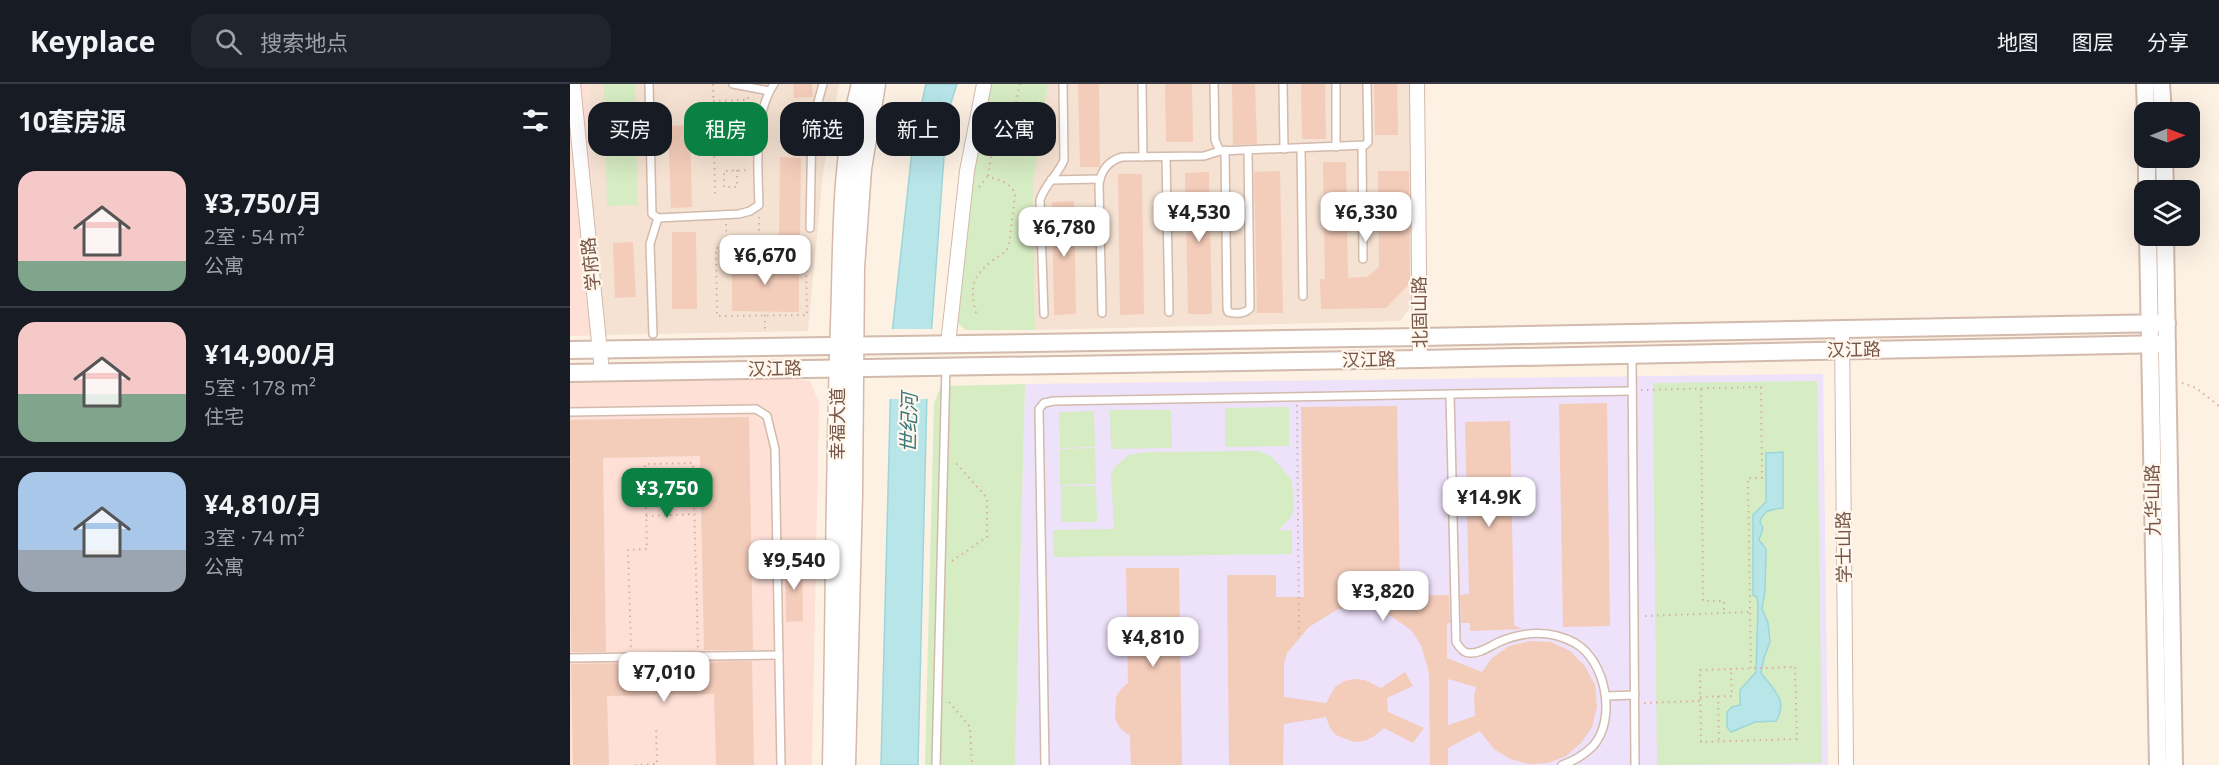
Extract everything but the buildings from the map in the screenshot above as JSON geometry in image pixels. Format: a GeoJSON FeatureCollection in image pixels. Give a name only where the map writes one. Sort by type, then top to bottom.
{"type":"FeatureCollection","features":[{"type":"Feature","properties":{"kind":"main road","name":"幸福大道"},"geometry":{"type":"LineString","coordinates":[[832,765],[847,345],[848,152],[861,84]]}},
{"type":"Feature","properties":{"kind":"main road","name":"幸福大道"},"geometry":{"type":"LineString","coordinates":[[847,345],[862,169],[876,84]]}},
{"type":"Feature","properties":{"kind":"main road","name":"幸福大道"},"geometry":{"type":"LineString","coordinates":[[846,368],[846,765]]}},
{"type":"Feature","properties":{"kind":"street","name":"学府路"},"geometry":{"type":"LineString","coordinates":[[573,84],[602,372]]}},
{"type":"Feature","properties":{"kind":"street"},"geometry":{"type":"LineString","coordinates":[[943,344],[967,171],[984,84]]}},
{"type":"Feature","properties":{"kind":"street","name":"北固山路"},"geometry":{"type":"LineString","coordinates":[[1417,84],[1420,359]]}},
{"type":"Feature","properties":{"kind":"street"},"geometry":{"type":"LineString","coordinates":[[2145,84],[2146,102]]}},
{"type":"Feature","properties":{"kind":"street"},"geometry":{"type":"LineString","coordinates":[[2161,84],[2162,102]]}},
{"type":"Feature","properties":{"kind":"street","name":"九华山路"},"geometry":{"type":"LineString","coordinates":[[2149,246],[2159,344],[2158,765]]}},
{"type":"Feature","properties":{"kind":"street","name":"九华山路"},"geometry":{"type":"LineString","coordinates":[[2158,323],[2165,246]]}},
{"type":"Feature","properties":{"kind":"street","name":"汉江路"},"geometry":{"type":"LineString","coordinates":[[570,350],[1420,338],[2158,323]]}},
{"type":"Feature","properties":{"kind":"street","name":"学士山路"},"geometry":{"type":"LineString","coordinates":[[1842,329],[1846,765]]}},
{"type":"Feature","properties":{"kind":"street","name":"汉江路"},"geometry":{"type":"LineString","coordinates":[[570,373],[2159,344]]}},
{"type":"Feature","properties":{"kind":"street","name":"九华山路"},"geometry":{"type":"LineString","coordinates":[[2159,344],[2168,378],[2174,765]]}},
{"type":"Feature","properties":{"kind":"lane"},"geometry":{"type":"LineString","coordinates":[[649,84],[652,214],[658,218],[726,215],[750,211],[759,205],[759,126],[771,87],[748,88],[733,84]]}},
{"type":"Feature","properties":{"kind":"lane"},"geometry":{"type":"LineString","coordinates":[[810,228],[812,124],[823,84]]}},
{"type":"Feature","properties":{"kind":"lane"},"geometry":{"type":"LineString","coordinates":[[1044,314],[1040,200],[1064,160],[1064,84]]}},
{"type":"Feature","properties":{"kind":"lane"},"geometry":{"type":"LineString","coordinates":[[1142,84],[1143,157]]}},
{"type":"Feature","properties":{"kind":"lane"},"geometry":{"type":"LineString","coordinates":[[1214,84],[1215,140],[1222,150],[1227,308],[1228,312],[1232,313],[1245,312],[1250,308],[1248,150]]}},
{"type":"Feature","properties":{"kind":"lane"},"geometry":{"type":"LineString","coordinates":[[1283,84],[1284,149]]}},
{"type":"Feature","properties":{"kind":"lane"},"geometry":{"type":"LineString","coordinates":[[1336,84],[1336,147]]}},
{"type":"Feature","properties":{"kind":"lane"},"geometry":{"type":"LineString","coordinates":[[1102,314],[1100,179],[1103,170],[1116,159],[1209,156],[1222,150],[1362,146],[1368,142],[1367,84]]}},
{"type":"Feature","properties":{"kind":"lane"},"geometry":{"type":"LineString","coordinates":[[1362,146],[1363,259]]}},
{"type":"Feature","properties":{"kind":"lane"},"geometry":{"type":"LineString","coordinates":[[1301,148],[1303,296]]}},
{"type":"Feature","properties":{"kind":"lane"},"geometry":{"type":"LineString","coordinates":[[1166,157],[1169,312]]}},
{"type":"Feature","properties":{"kind":"lane"},"geometry":{"type":"LineString","coordinates":[[1051,180],[1100,179]]}},
{"type":"Feature","properties":{"kind":"lane"},"geometry":{"type":"LineString","coordinates":[[653,334],[650,244],[658,218]]}},
{"type":"Feature","properties":{"kind":"lane"},"geometry":{"type":"LineString","coordinates":[[1632,355],[1635,765]]}},
{"type":"Feature","properties":{"kind":"lane"},"geometry":{"type":"LineString","coordinates":[[936,765],[941,366]]}},
{"type":"Feature","properties":{"kind":"lane"},"geometry":{"type":"LineString","coordinates":[[1045,765],[1039,409],[1044,403],[1297,396],[1632,391]]}},
{"type":"Feature","properties":{"kind":"lane"},"geometry":{"type":"LineString","coordinates":[[1450,394],[1456,642],[1460,649],[1468,654],[1481,652],[1501,641],[1523,634],[1555,634],[1577,645],[1590,659],[1601,677],[1606,696],[1605,719],[1594,744],[1576,760],[1562,765]]}},
{"type":"Feature","properties":{"kind":"lane"},"geometry":{"type":"LineString","coordinates":[[570,412],[756,409],[767,416],[776,449],[781,765]]}},
{"type":"Feature","properties":{"kind":"lane"},"geometry":{"type":"LineString","coordinates":[[570,658],[779,655]]}},
{"type":"Feature","properties":{"kind":"lane"},"geometry":{"type":"LineString","coordinates":[[1606,696],[1635,695]]}},
{"type":"Feature","properties":{"kind":"path"},"geometry":{"type":"LineString","coordinates":[[713,84],[715,195]]}},
{"type":"Feature","properties":{"kind":"path"},"geometry":{"type":"LineString","coordinates":[[975,313],[972,298],[975,279],[992,261],[1006,252],[1009,245],[1014,188],[988,176],[996,126],[1013,116],[1020,84]]}},
{"type":"Feature","properties":{"kind":"path"},"geometry":{"type":"LineString","coordinates":[[713,101],[748,100],[748,88]]}},
{"type":"Feature","properties":{"kind":"path"},"geometry":{"type":"LineString","coordinates":[[737,170],[737,187],[724,188],[724,171],[737,170],[749,170]]}},
{"type":"Feature","properties":{"kind":"path"},"geometry":{"type":"LineString","coordinates":[[715,177],[724,177]]}},
{"type":"Feature","properties":{"kind":"path"},"geometry":{"type":"LineString","coordinates":[[759,205],[759,248],[716,248],[717,316],[807,315],[806,262]]}},
{"type":"Feature","properties":{"kind":"path"},"geometry":{"type":"LineString","coordinates":[[726,215],[727,248]]}},
{"type":"Feature","properties":{"kind":"path"},"geometry":{"type":"LineString","coordinates":[[2168,378],[2196,388],[2219,406]]}},
{"type":"Feature","properties":{"kind":"path"},"geometry":{"type":"LineString","coordinates":[[1632,391],[1761,387],[1762,478],[1748,478],[1751,668]]}},
{"type":"Feature","properties":{"kind":"path"},"geometry":{"type":"LineString","coordinates":[[1701,389],[1703,601],[1724,601],[1724,613]]}},
{"type":"Feature","properties":{"kind":"path"},"geometry":{"type":"LineString","coordinates":[[1297,396],[1299,636]]}},
{"type":"Feature","properties":{"kind":"path"},"geometry":{"type":"LineString","coordinates":[[948,563],[987,537],[987,498],[954,461]]}},
{"type":"Feature","properties":{"kind":"path"},"geometry":{"type":"LineString","coordinates":[[631,658],[628,550],[647,549],[645,464],[693,463],[698,657]]}},
{"type":"Feature","properties":{"kind":"path"},"geometry":{"type":"LineString","coordinates":[[646,516],[694,514]]}},
{"type":"Feature","properties":{"kind":"path"},"geometry":{"type":"LineString","coordinates":[[1634,616],[1750,612]]}},
{"type":"Feature","properties":{"kind":"path"},"geometry":{"type":"LineString","coordinates":[[1751,668],[1795,668],[1797,739],[1701,742],[1700,669],[1751,668]]}},
{"type":"Feature","properties":{"kind":"path"},"geometry":{"type":"LineString","coordinates":[[1700,697],[1732,696],[1731,669]]}},
{"type":"Feature","properties":{"kind":"path"},"geometry":{"type":"LineString","coordinates":[[1718,696],[1719,741]]}},
{"type":"Feature","properties":{"kind":"path"},"geometry":{"type":"LineString","coordinates":[[947,699],[970,727],[972,765]]}},
{"type":"Feature","properties":{"kind":"path"},"geometry":{"type":"LineString","coordinates":[[1635,703],[1701,701]]}},
{"type":"Feature","properties":{"kind":"path"},"geometry":{"type":"LineString","coordinates":[[634,765],[657,764],[656,726]]}},
{"type":"Feature","properties":{"kind":"shaded area"},"geometry":{"type":"Polygon","coordinates":[[[570,84],[588,84],[588,156],[591,156],[594,254],[605,335],[570,336],[570,84]]]}},
{"type":"Feature","properties":{"kind":"shaded area"},"geometry":{"type":"Polygon","coordinates":[[[588,84],[839,84],[836,102],[780,102],[780,156],[826,156],[808,331],[605,335],[594,254],[591,156],[672,156],[672,102],[589,102],[588,84]]]}},
{"type":"Feature","properties":{"kind":"shaded area"},"geometry":{"type":"Polygon","coordinates":[[[1048,84],[1410,84],[1414,302],[1400,321],[1035,330],[1033,185],[1037,156],[1056,156],[1056,102],[1045,102],[1048,84]]]}},
{"type":"Feature","properties":{"kind":"shaded area"},"geometry":{"type":"Polygon","coordinates":[[[1823,374],[1828,765],[1015,765],[1025,384],[1823,374]]]}},
{"type":"Feature","properties":{"kind":"shaded area"},"geometry":{"type":"Polygon","coordinates":[[[794,379],[810,381],[819,403],[812,765],[570,765],[570,382],[794,379]]]}},
{"type":"Feature","properties":{"kind":"green space"},"geometry":{"type":"Polygon","coordinates":[[[604,84],[635,84],[635,102],[604,102],[604,84]]]}},
{"type":"Feature","properties":{"kind":"green space"},"geometry":{"type":"Polygon","coordinates":[[[990,84],[1048,84],[1045,102],[986,102],[990,84]]]}},
{"type":"Feature","properties":{"kind":"green space"},"geometry":{"type":"Polygon","coordinates":[[[606,156],[637,156],[638,205],[607,206],[606,156]]]}},
{"type":"Feature","properties":{"kind":"green space"},"geometry":{"type":"Polygon","coordinates":[[[975,156],[1037,156],[1033,185],[1035,330],[965,330],[958,323],[956,315],[975,156]]]}},
{"type":"Feature","properties":{"kind":"green space"},"geometry":{"type":"Polygon","coordinates":[[[1817,381],[1822,763],[1657,765],[1653,383],[1817,381]]]}},
{"type":"Feature","properties":{"kind":"green space"},"geometry":{"type":"Polygon","coordinates":[[[1025,384],[1015,765],[925,765],[934,403],[941,386],[1025,384]]]}},
{"type":"Feature","properties":{"kind":"green space"},"geometry":{"type":"Polygon","coordinates":[[[1289,407],[1289,446],[1225,447],[1225,408],[1289,407]]]}},
{"type":"Feature","properties":{"kind":"green space"},"geometry":{"type":"Polygon","coordinates":[[[1110,410],[1171,410],[1172,448],[1111,449],[1110,410]]]}},
{"type":"Feature","properties":{"kind":"green space"},"geometry":{"type":"Polygon","coordinates":[[[1094,411],[1095,447],[1060,448],[1059,412],[1094,411]]]}},
{"type":"Feature","properties":{"kind":"green space"},"geometry":{"type":"Polygon","coordinates":[[[1095,448],[1096,484],[1060,485],[1060,449],[1095,448]]]}},
{"type":"Feature","properties":{"kind":"green space"},"geometry":{"type":"Polygon","coordinates":[[[1259,451],[1272,457],[1292,480],[1294,509],[1291,517],[1278,531],[1292,530],[1292,554],[1054,557],[1053,530],[1114,529],[1111,475],[1114,468],[1129,455],[1148,452],[1259,451]]]}},
{"type":"Feature","properties":{"kind":"green space"},"geometry":{"type":"Polygon","coordinates":[[[1061,486],[1096,486],[1097,522],[1061,522],[1061,486]]]}},
{"type":"Feature","properties":{"kind":"water"},"geometry":{"type":"Polygon","coordinates":[[[926,84],[957,84],[951,102],[922,102],[926,84]]]}},
{"type":"Feature","properties":{"kind":"water","name":"世纪河"},"geometry":{"type":"Polygon","coordinates":[[[911,156],[944,156],[927,392],[918,765],[881,765],[892,334],[911,156]]]}},
{"type":"Feature","properties":{"kind":"water"},"geometry":{"type":"Polygon","coordinates":[[[1783,452],[1783,508],[1768,511],[1764,515],[1760,522],[1763,528],[1759,540],[1766,549],[1762,609],[1768,623],[1770,642],[1761,673],[1778,696],[1780,714],[1776,721],[1755,722],[1731,732],[1727,727],[1727,712],[1732,707],[1740,705],[1740,690],[1756,672],[1758,605],[1757,597],[1753,595],[1753,515],[1766,502],[1766,453],[1783,452]]]}},
{"type":"Feature","properties":{"kind":"pier"},"geometry":{"type":"Polygon","coordinates":[[[889,329],[935,329],[930,399],[886,399],[889,329]]]}}]}
